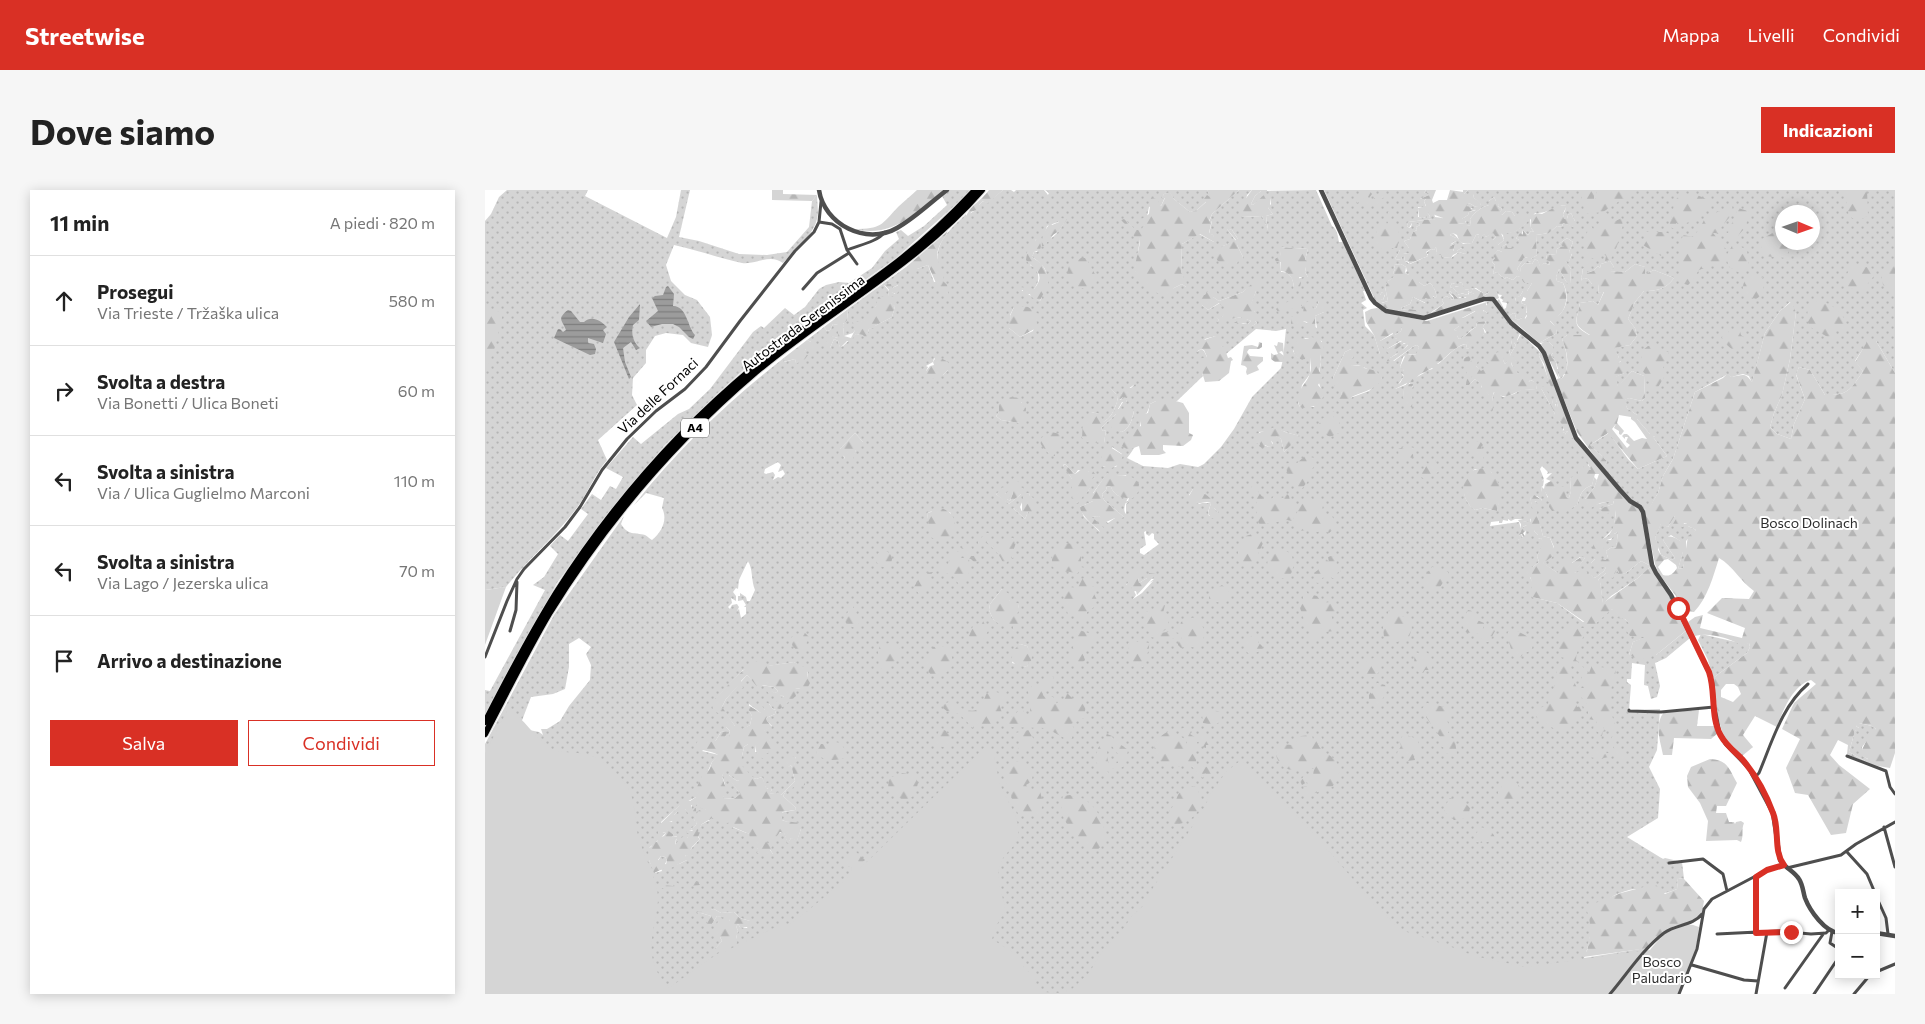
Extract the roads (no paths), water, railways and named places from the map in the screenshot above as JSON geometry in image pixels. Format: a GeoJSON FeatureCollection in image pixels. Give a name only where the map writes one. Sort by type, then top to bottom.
{"type":"FeatureCollection","features":[{"type":"Feature","properties":{"kind":"highway","name":"Autostrada Serenissima"},"geometry":{"type":"LineString","coordinates":[[485,722],[533,631],[568,575],[617,508],[666,450],[710,406],[754,367],[803,328],[903,257],[940,226],[975,190]]}},
{"type":"Feature","properties":{"kind":"highway","name":"Autostrada Serenissima"},"geometry":{"type":"LineString","coordinates":[[485,734],[534,640],[564,591],[610,525],[657,468],[709,414],[752,376],[801,336],[907,261],[953,221],[982,190]]}},
{"type":"Feature","properties":{"kind":"street"},"geometry":{"type":"LineString","coordinates":[[819,190],[821,202],[819,222],[832,224],[840,229],[848,252],[857,264]]}},
{"type":"Feature","properties":{"kind":"street"},"geometry":{"type":"LineString","coordinates":[[821,202],[831,217],[849,230],[866,233],[885,232],[897,228],[947,190]]}},
{"type":"Feature","properties":{"kind":"street"},"geometry":{"type":"LineString","coordinates":[[1321,190],[1371,298],[1380,307],[1394,313],[1424,318],[1483,299],[1493,299],[1511,323],[1539,346],[1547,360],[1576,438],[1625,496],[1642,509],[1652,565],[1689,629],[1711,679],[1714,707],[1722,738],[1742,759],[1755,777],[1773,813],[1777,829],[1779,854],[1785,867],[1798,878],[1808,904],[1831,931],[1830,943],[1835,946]]}},
{"type":"Feature","properties":{"kind":"street","name":"Via delle Fornaci"},"geometry":{"type":"LineString","coordinates":[[485,657],[517,579],[565,527],[580,508],[602,470],[627,440],[656,410],[685,389],[706,367],[795,252],[814,232],[819,222]]}},
{"type":"Feature","properties":{"kind":"street"},"geometry":{"type":"LineString","coordinates":[[803,289],[817,273],[848,252],[883,235],[885,232]]}},
{"type":"Feature","properties":{"kind":"street"},"geometry":{"type":"LineString","coordinates":[[511,631],[516,610],[517,579]]}},
{"type":"Feature","properties":{"kind":"street"},"geometry":{"type":"LineString","coordinates":[[1755,777],[1759,773],[1788,706],[1795,696],[1808,684]]}},
{"type":"Feature","properties":{"kind":"street"},"geometry":{"type":"LineString","coordinates":[[1629,711],[1661,712],[1714,707]]}},
{"type":"Feature","properties":{"kind":"street"},"geometry":{"type":"LineString","coordinates":[[1847,756],[1887,771],[1890,787],[1895,794]]}},
{"type":"Feature","properties":{"kind":"street"},"geometry":{"type":"LineString","coordinates":[[1693,922],[1700,916],[1712,898],[1767,870],[1835,857],[1847,852],[1856,844],[1895,822]]}},
{"type":"Feature","properties":{"kind":"street"},"geometry":{"type":"LineString","coordinates":[[1884,827],[1895,867]]}},
{"type":"Feature","properties":{"kind":"street"},"geometry":{"type":"LineString","coordinates":[[1847,852],[1867,874],[1874,889]]}},
{"type":"Feature","properties":{"kind":"street"},"geometry":{"type":"LineString","coordinates":[[1669,863],[1707,860],[1723,874],[1727,891]]}},
{"type":"Feature","properties":{"kind":"street"},"geometry":{"type":"LineString","coordinates":[[1756,877],[1756,933]]}},
{"type":"Feature","properties":{"kind":"street"},"geometry":{"type":"LineString","coordinates":[[1880,904],[1886,918],[1888,934]]}},
{"type":"Feature","properties":{"kind":"street"},"geometry":{"type":"LineString","coordinates":[[1679,994],[1697,949],[1704,909]]}},
{"type":"Feature","properties":{"kind":"street"},"geometry":{"type":"LineString","coordinates":[[1610,994],[1664,933],[1674,926],[1693,922],[1701,924]]}},
{"type":"Feature","properties":{"kind":"street"},"geometry":{"type":"LineString","coordinates":[[1755,994],[1767,932]]}},
{"type":"Feature","properties":{"kind":"street"},"geometry":{"type":"LineString","coordinates":[[1717,934],[1835,932]]}},
{"type":"Feature","properties":{"kind":"street"},"geometry":{"type":"LineString","coordinates":[[1785,988],[1824,933]]}},
{"type":"Feature","properties":{"kind":"street"},"geometry":{"type":"LineString","coordinates":[[1880,933],[1895,936]]}},
{"type":"Feature","properties":{"kind":"street"},"geometry":{"type":"LineString","coordinates":[[1813,994],[1835,963]]}},
{"type":"Feature","properties":{"kind":"street"},"geometry":{"type":"LineString","coordinates":[[1880,970],[1895,964]]}},
{"type":"Feature","properties":{"kind":"street"},"geometry":{"type":"LineString","coordinates":[[1692,965],[1744,980],[1758,981]]}},
{"type":"Feature","properties":{"kind":"street"},"geometry":{"type":"LineString","coordinates":[[1854,994],[1867,979]]}},
{"type":"Feature","properties":{"kind":"park label","name":"Bosco Dolinach"},"geometry":{"type":"Point","coordinates":[1809,523]}},
{"type":"Feature","properties":{"kind":"park label","name":"Bosco Paludario"},"geometry":{"type":"Point","coordinates":[1662,970]}}]}
